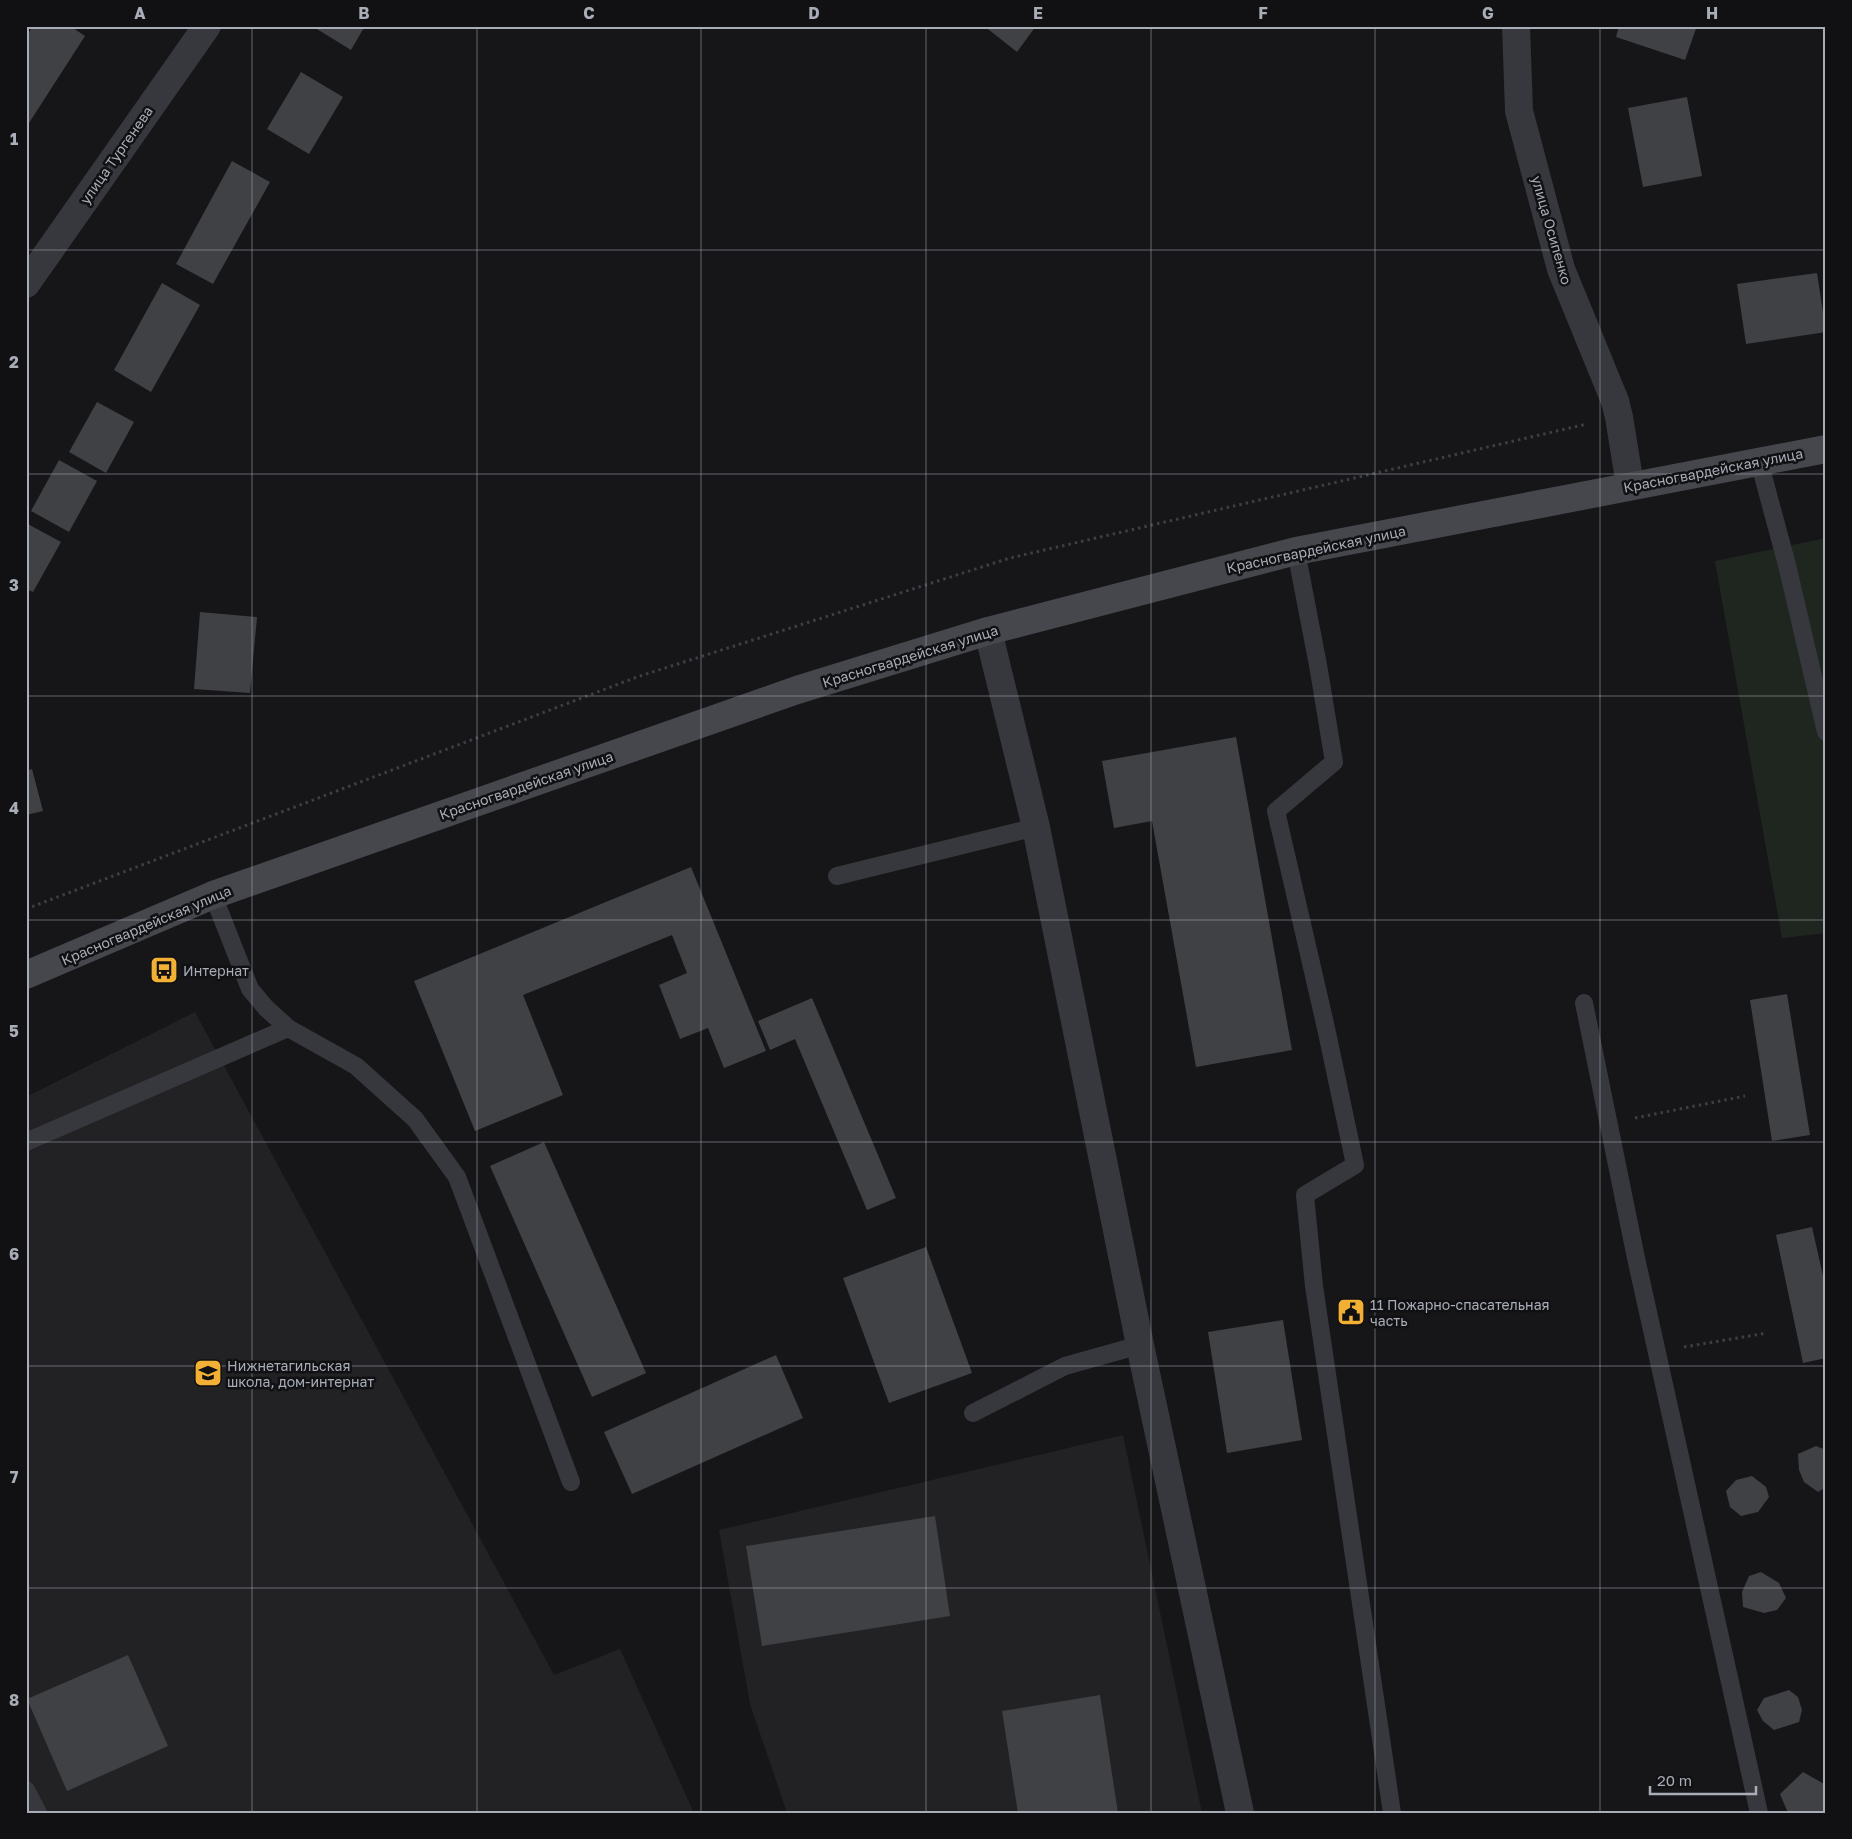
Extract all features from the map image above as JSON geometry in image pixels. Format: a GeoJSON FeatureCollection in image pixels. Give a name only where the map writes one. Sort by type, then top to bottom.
{"type":"FeatureCollection","features":[{"type":"Feature","properties":{"kind":"main road","name":"Красногвардейская улица"},"geometry":{"type":"LineString","coordinates":[[26,975],[213,896],[798,690],[988,631],[1296,551],[1630,485],[1826,449]]}},
{"type":"Feature","properties":{"kind":"street","name":"улица Тургенева"},"geometry":{"type":"LineString","coordinates":[[26,284],[207,26]]}},
{"type":"Feature","properties":{"kind":"street","name":"улица Осипенко"},"geometry":{"type":"LineString","coordinates":[[1516,26],[1519,111],[1561,268],[1615,401],[1630,485]]}},
{"type":"Feature","properties":{"kind":"street"},"geometry":{"type":"LineString","coordinates":[[988,631],[1036,828],[1140,1344],[1240,1813]]}},
{"type":"Feature","properties":{"kind":"lane"},"geometry":{"type":"LineString","coordinates":[[1758,461],[1787,565],[1826,732]]}},
{"type":"Feature","properties":{"kind":"lane"},"geometry":{"type":"LineString","coordinates":[[1296,551],[1334,762],[1276,811],[1326,1028],[1354,1165],[1305,1195],[1316,1295],[1392,1813]]}},
{"type":"Feature","properties":{"kind":"lane"},"geometry":{"type":"LineString","coordinates":[[837,876],[1036,828]]}},
{"type":"Feature","properties":{"kind":"lane"},"geometry":{"type":"LineString","coordinates":[[213,896],[250,988],[266,1008],[288,1028],[356,1066],[415,1120],[457,1177],[571,1482]]}},
{"type":"Feature","properties":{"kind":"lane"},"geometry":{"type":"LineString","coordinates":[[1584,1003],[1657,1352],[1759,1813]]}},
{"type":"Feature","properties":{"kind":"lane"},"geometry":{"type":"LineString","coordinates":[[26,1142],[288,1028]]}},
{"type":"Feature","properties":{"kind":"lane"},"geometry":{"type":"LineString","coordinates":[[973,1414],[1066,1366],[1140,1344]]}},
{"type":"Feature","properties":{"kind":"lane"},"geometry":{"type":"LineString","coordinates":[[26,1790],[38,1813]]}},
{"type":"Feature","properties":{"kind":"path"},"geometry":{"type":"LineString","coordinates":[[26,909],[637,677],[1010,558],[1619,417]]}},
{"type":"Feature","properties":{"kind":"path"},"geometry":{"type":"LineString","coordinates":[[1609,1123],[1745,1096]]}},
{"type":"Feature","properties":{"kind":"path"},"geometry":{"type":"LineString","coordinates":[[1657,1352],[1768,1333]]}},
{"type":"Feature","properties":{"kind":"shaded area"},"geometry":{"type":"Polygon","coordinates":[[[1826,538],[1826,933],[1782,938],[1715,561],[1826,538]]]}},
{"type":"Feature","properties":{"kind":"shaded area","name":"Нижнетагильская школа, дом-интернат"},"geometry":{"type":"Polygon","coordinates":[[[195,1012],[554,1675],[620,1649],[694,1813],[26,1813],[26,1097],[195,1012]]]}},
{"type":"Feature","properties":{"kind":"shaded area"},"geometry":{"type":"Polygon","coordinates":[[[1123,1435],[1202,1813],[787,1813],[750,1704],[719,1530],[1123,1435]]]}},
{"type":"Feature","properties":{"kind":"building"},"geometry":{"type":"Polygon","coordinates":[[[33,26],[70,26],[85,36],[29,123],[26,122],[26,37],[33,26]]]}},
{"type":"Feature","properties":{"kind":"building"},"geometry":{"type":"Polygon","coordinates":[[[312,26],[365,26],[351,50],[312,26]]]}},
{"type":"Feature","properties":{"kind":"building"},"geometry":{"type":"Polygon","coordinates":[[[984,26],[1036,26],[1017,52],[984,26]]]}},
{"type":"Feature","properties":{"kind":"building"},"geometry":{"type":"Polygon","coordinates":[[[1619,26],[1697,26],[1685,60],[1616,37],[1619,26]]]}},
{"type":"Feature","properties":{"kind":"building"},"geometry":{"type":"Polygon","coordinates":[[[301,72],[343,97],[309,154],[267,129],[301,72]]]}},
{"type":"Feature","properties":{"kind":"building"},"geometry":{"type":"Polygon","coordinates":[[[1687,97],[1702,176],[1643,187],[1628,108],[1687,97]]]}},
{"type":"Feature","properties":{"kind":"building"},"geometry":{"type":"Polygon","coordinates":[[[232,161],[270,182],[213,284],[176,264],[232,161]]]}},
{"type":"Feature","properties":{"kind":"building"},"geometry":{"type":"Polygon","coordinates":[[[1817,273],[1826,332],[1746,344],[1737,284],[1817,273]]]}},
{"type":"Feature","properties":{"kind":"building"},"geometry":{"type":"Polygon","coordinates":[[[162,283],[200,305],[151,392],[114,370],[162,283]]]}},
{"type":"Feature","properties":{"kind":"building"},"geometry":{"type":"Polygon","coordinates":[[[97,402],[134,422],[106,473],[69,452],[97,402]]]}},
{"type":"Feature","properties":{"kind":"building"},"geometry":{"type":"Polygon","coordinates":[[[59,460],[97,481],[69,532],[31,511],[59,460]]]}},
{"type":"Feature","properties":{"kind":"building"},"geometry":{"type":"Polygon","coordinates":[[[26,523],[61,542],[33,592],[26,589],[26,523]]]}},
{"type":"Feature","properties":{"kind":"building"},"geometry":{"type":"Polygon","coordinates":[[[200,612],[257,617],[250,693],[194,689],[200,612]]]}},
{"type":"Feature","properties":{"kind":"building"},"geometry":{"type":"Polygon","coordinates":[[[1236,737],[1292,1050],[1196,1067],[1152,821],[1114,828],[1102,761],[1236,737]]]}},
{"type":"Feature","properties":{"kind":"building"},"geometry":{"type":"Polygon","coordinates":[[[32,769],[43,811],[26,815],[26,771],[32,769]]]}},
{"type":"Feature","properties":{"kind":"building"},"geometry":{"type":"Polygon","coordinates":[[[691,867],[766,1051],[724,1068],[708,1028],[680,1039],[659,985],[687,973],[672,935],[523,995],[563,1095],[475,1131],[414,981],[691,867]]]}},
{"type":"Feature","properties":{"kind":"building"},"geometry":{"type":"Polygon","coordinates":[[[1787,994],[1810,1135],[1772,1141],[1750,1000],[1787,994]]]}},
{"type":"Feature","properties":{"kind":"building"},"geometry":{"type":"Polygon","coordinates":[[[812,998],[896,1198],[867,1210],[795,1039],[770,1050],[758,1021],[812,998]]]}},
{"type":"Feature","properties":{"kind":"building"},"geometry":{"type":"Polygon","coordinates":[[[544,1142],[646,1373],[592,1397],[490,1166],[544,1142]]]}},
{"type":"Feature","properties":{"kind":"building"},"geometry":{"type":"Polygon","coordinates":[[[1812,1227],[1826,1289],[1826,1358],[1803,1363],[1776,1235],[1812,1227]]]}},
{"type":"Feature","properties":{"kind":"building"},"geometry":{"type":"Polygon","coordinates":[[[926,1247],[972,1373],[889,1403],[843,1278],[926,1247]]]}},
{"type":"Feature","properties":{"kind":"building"},"geometry":{"type":"Polygon","coordinates":[[[1283,1320],[1302,1440],[1227,1453],[1208,1332],[1283,1320]]]}},
{"type":"Feature","properties":{"kind":"building"},"geometry":{"type":"Polygon","coordinates":[[[776,1355],[803,1418],[632,1494],[604,1432],[776,1355]]]}},
{"type":"Feature","properties":{"kind":"building"},"geometry":{"type":"Polygon","coordinates":[[[1816,1446],[1826,1450],[1826,1487],[1818,1492],[1804,1482],[1799,1470],[1798,1454],[1816,1446]]]}},
{"type":"Feature","properties":{"kind":"building"},"geometry":{"type":"Polygon","coordinates":[[[1752,1476],[1766,1487],[1769,1497],[1758,1512],[1741,1516],[1730,1507],[1726,1491],[1736,1480],[1752,1476]]]}},
{"type":"Feature","properties":{"kind":"building"},"geometry":{"type":"Polygon","coordinates":[[[935,1516],[950,1616],[762,1646],[746,1546],[935,1516]]]}},
{"type":"Feature","properties":{"kind":"building"},"geometry":{"type":"Polygon","coordinates":[[[1761,1572],[1779,1583],[1786,1598],[1777,1610],[1764,1613],[1743,1607],[1742,1592],[1749,1576],[1761,1572]]]}},
{"type":"Feature","properties":{"kind":"building"},"geometry":{"type":"Polygon","coordinates":[[[128,1655],[168,1746],[67,1791],[27,1699],[128,1655]]]}},
{"type":"Feature","properties":{"kind":"building"},"geometry":{"type":"Polygon","coordinates":[[[1789,1690],[1798,1697],[1802,1710],[1799,1722],[1774,1730],[1763,1721],[1757,1710],[1764,1698],[1789,1690]]]}},
{"type":"Feature","properties":{"kind":"building"},"geometry":{"type":"Polygon","coordinates":[[[1100,1695],[1118,1813],[1018,1813],[1002,1711],[1100,1695]]]}},
{"type":"Feature","properties":{"kind":"building"},"geometry":{"type":"Polygon","coordinates":[[[1803,1772],[1826,1785],[1826,1808],[1821,1813],[1788,1813],[1780,1794],[1803,1772]]]}},
{"type":"Feature","properties":{"kind":"place","name":"Интернат"},"geometry":{"type":"Point","coordinates":[164,970]}},
{"type":"Feature","properties":{"kind":"place","name":"11 Пожарно-спасательная часть"},"geometry":{"type":"Point","coordinates":[1351,1312]}},
{"type":"Feature","properties":{"kind":"place","name":"Нижнетагильская школа, дом-интернат"},"geometry":{"type":"Point","coordinates":[208,1373]}}]}
